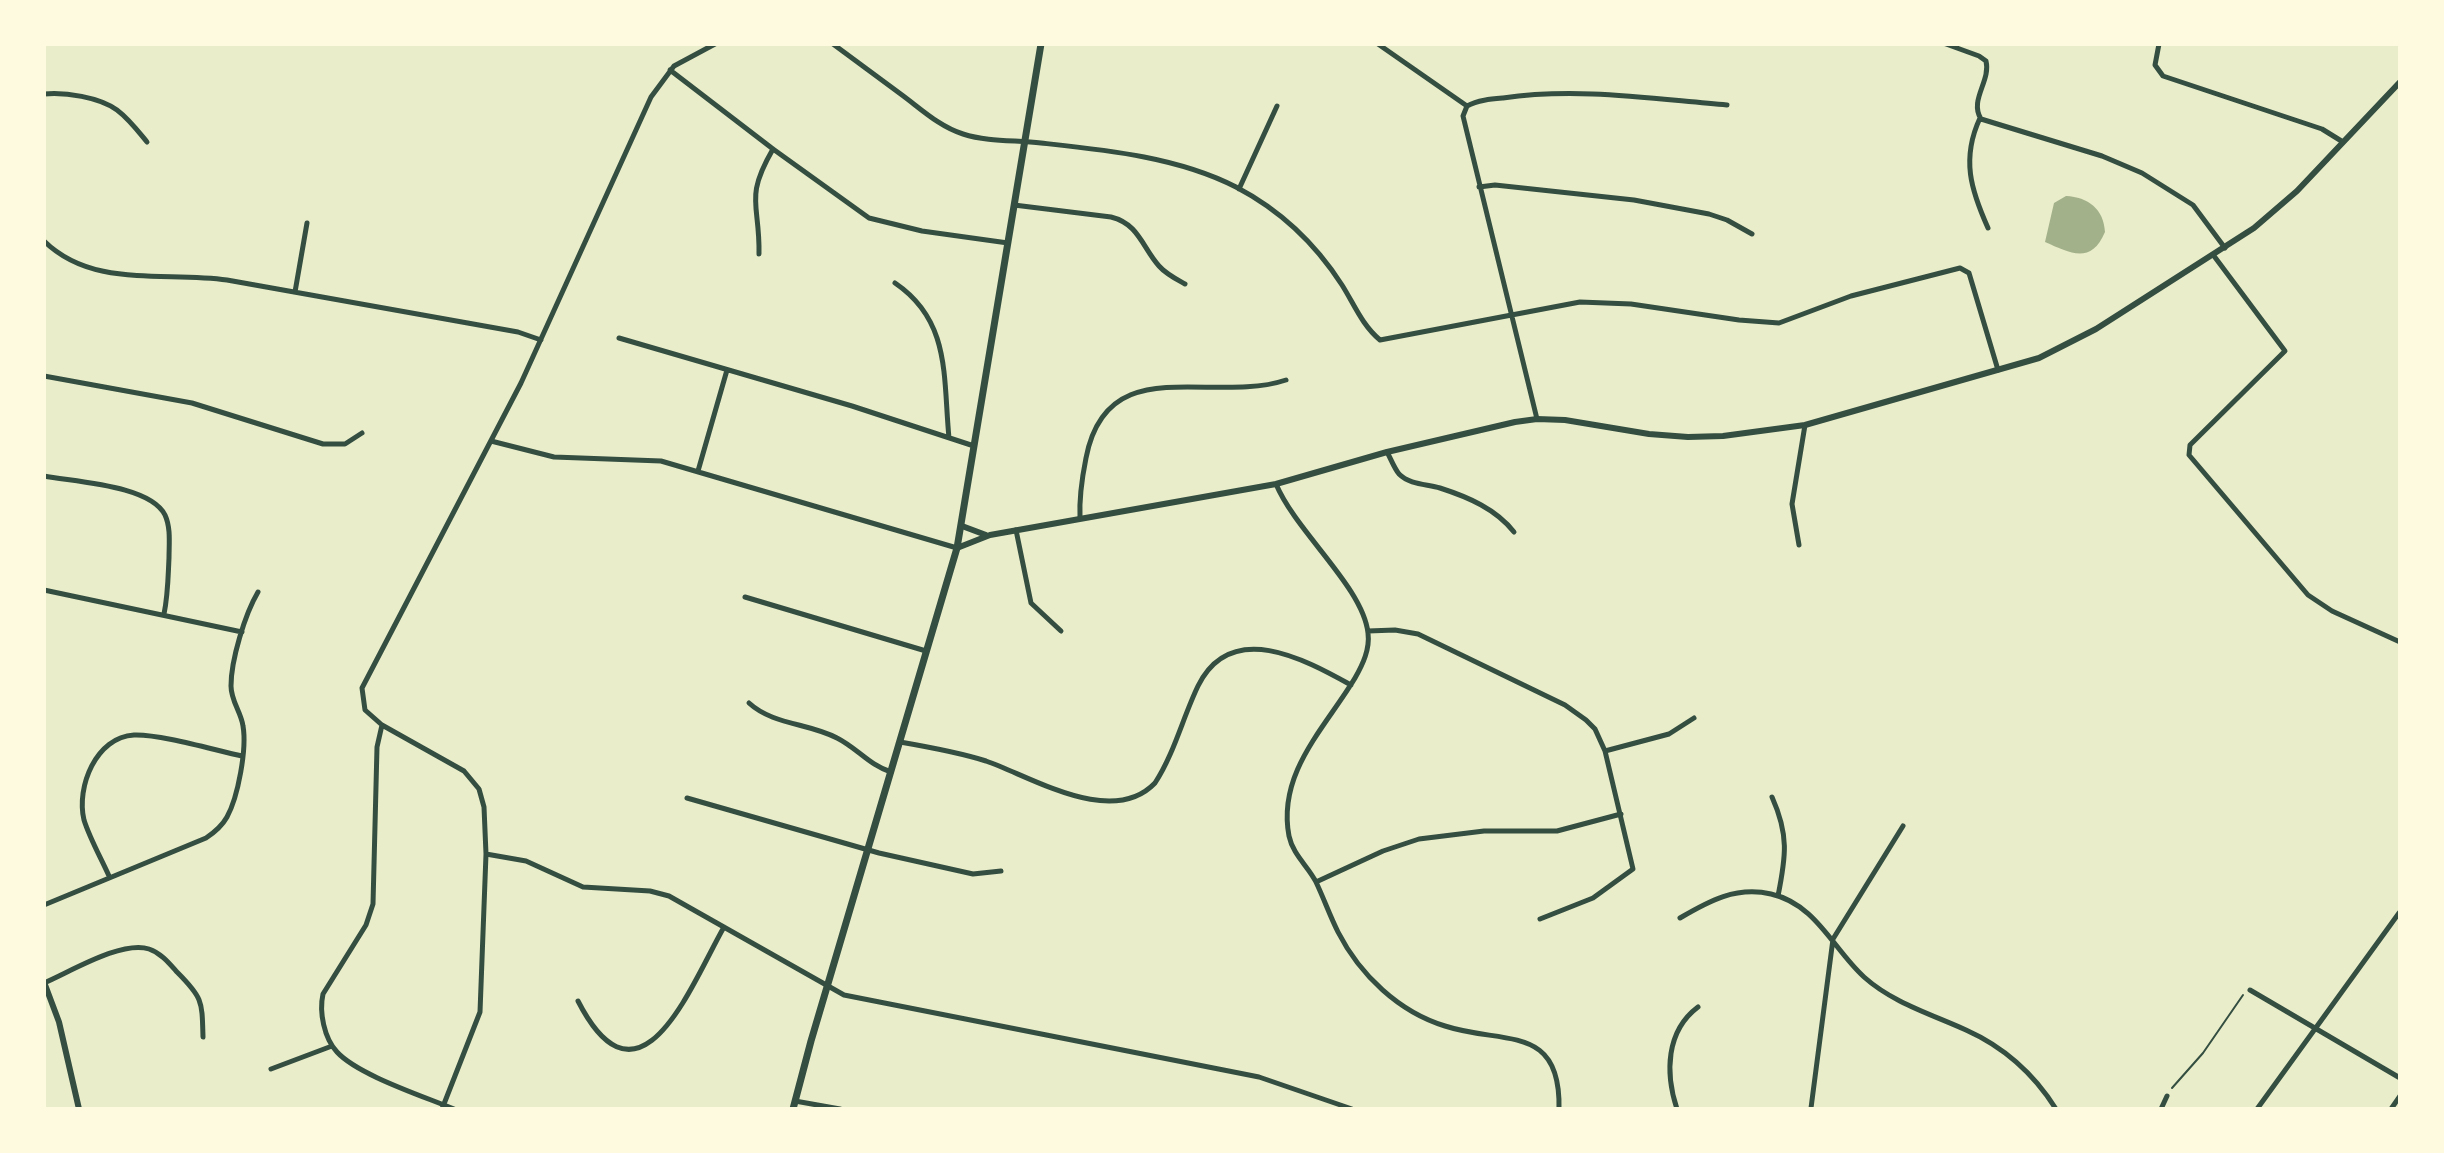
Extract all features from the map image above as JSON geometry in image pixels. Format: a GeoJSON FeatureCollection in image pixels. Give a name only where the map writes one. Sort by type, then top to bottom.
{"type":"FeatureCollection","features":[{"type":"Feature","properties":{"kind":"main road"},"geometry":{"type":"LineString","coordinates":[[794,1105],[957,548],[1041,44]]}},
{"type":"Feature","properties":{"kind":"street"},"geometry":{"type":"LineString","coordinates":[[443,1107],[479,1016],[486,854],[483,803],[471,777],[457,765],[372,719],[364,707],[361,694],[365,680],[541,340],[651,97],[670,70],[715,44]]}},
{"type":"Feature","properties":{"kind":"street"},"geometry":{"type":"LineString","coordinates":[[1378,44],[1467,106]]}},
{"type":"Feature","properties":{"kind":"street"},"geometry":{"type":"LineString","coordinates":[[1946,44],[1986,61],[1987,72],[1977,107],[1980,118],[1971,152],[1969,177],[1988,228]]}},
{"type":"Feature","properties":{"kind":"street"},"geometry":{"type":"LineString","coordinates":[[2159,44],[2155,60],[2157,70],[2166,77],[2322,129],[2343,142]]}},
{"type":"Feature","properties":{"kind":"street"},"geometry":{"type":"LineString","coordinates":[[838,45],[950,129],[972,136],[1081,148],[1165,162],[1200,172],[1239,189],[1273,209],[1302,235],[1340,281],[1368,328],[1382,340],[1558,305],[1609,303],[1779,323],[1851,296],[1945,270],[1964,269],[1969,273],[1998,370]]}},
{"type":"Feature","properties":{"kind":"street"},"geometry":{"type":"LineString","coordinates":[[670,70],[853,209],[873,220],[922,231],[1008,243]]}},
{"type":"Feature","properties":{"kind":"street"},"geometry":{"type":"LineString","coordinates":[[491,441],[554,457],[647,459],[698,471],[957,548],[990,535],[1276,484],[1387,452],[1537,419],[1688,437],[1723,436],[1805,425],[1998,370],[2048,354],[2078,340],[2214,256],[2287,201],[2400,82]]}},
{"type":"Feature","properties":{"kind":"street"},"geometry":{"type":"LineString","coordinates":[[1537,419],[1463,116],[1467,106],[1522,95],[1571,93],[1727,105]]}},
{"type":"Feature","properties":{"kind":"street"},"geometry":{"type":"LineString","coordinates":[[44,94],[110,105],[147,142]]}},
{"type":"Feature","properties":{"kind":"street"},"geometry":{"type":"LineString","coordinates":[[1239,189],[1277,106]]}},
{"type":"Feature","properties":{"kind":"street"},"geometry":{"type":"LineString","coordinates":[[1980,118],[2102,156],[2142,173],[2193,205],[2225,248]]}},
{"type":"Feature","properties":{"kind":"street"},"geometry":{"type":"LineString","coordinates":[[759,254],[754,193],[759,174],[773,149]]}},
{"type":"Feature","properties":{"kind":"street"},"geometry":{"type":"LineString","coordinates":[[1479,187],[1495,185],[1644,202],[1718,216],[1752,234]]}},
{"type":"Feature","properties":{"kind":"street"},"geometry":{"type":"LineString","coordinates":[[1014,205],[1111,217],[1126,222],[1137,232],[1157,265],[1185,284]]}},
{"type":"Feature","properties":{"kind":"street"},"geometry":{"type":"LineString","coordinates":[[295,292],[307,223]]}},
{"type":"Feature","properties":{"kind":"street"},"geometry":{"type":"LineString","coordinates":[[44,241],[78,264],[107,273],[209,277],[518,332],[541,340]]}},
{"type":"Feature","properties":{"kind":"street"},"geometry":{"type":"LineString","coordinates":[[2214,256],[2285,351],[2190,445],[2188,451],[2308,595],[2332,611],[2400,642]]}},
{"type":"Feature","properties":{"kind":"street"},"geometry":{"type":"LineString","coordinates":[[895,283],[923,307],[936,332],[943,368],[949,438]]}},
{"type":"Feature","properties":{"kind":"street"},"geometry":{"type":"LineString","coordinates":[[619,338],[974,446]]}},
{"type":"Feature","properties":{"kind":"street"},"geometry":{"type":"LineString","coordinates":[[698,471],[727,370]]}},
{"type":"Feature","properties":{"kind":"street"},"geometry":{"type":"LineString","coordinates":[[44,376],[192,403],[323,444],[345,444],[362,433]]}},
{"type":"Feature","properties":{"kind":"street"},"geometry":{"type":"LineString","coordinates":[[1080,518],[1080,492],[1091,435],[1101,416],[1117,400],[1144,390],[1241,387],[1286,380]]}},
{"type":"Feature","properties":{"kind":"street"},"geometry":{"type":"LineString","coordinates":[[1799,545],[1792,504],[1805,425]]}},
{"type":"Feature","properties":{"kind":"street"},"geometry":{"type":"LineString","coordinates":[[1387,452],[1403,478],[1444,489],[1494,511],[1514,532]]}},
{"type":"Feature","properties":{"kind":"street"},"geometry":{"type":"LineString","coordinates":[[44,476],[138,494],[159,507],[168,522],[169,533],[168,594],[164,614]]}},
{"type":"Feature","properties":{"kind":"street"},"geometry":{"type":"LineString","coordinates":[[1276,484],[1299,525],[1354,597],[1368,631],[1366,655],[1351,685],[1302,758],[1289,793],[1287,815],[1291,842],[1316,882],[1348,950],[1382,989],[1401,1005],[1432,1022],[1517,1039],[1539,1050],[1553,1064],[1558,1076],[1559,1109]]}},
{"type":"Feature","properties":{"kind":"street"},"geometry":{"type":"LineString","coordinates":[[962,526],[990,535]]}},
{"type":"Feature","properties":{"kind":"street"},"geometry":{"type":"LineString","coordinates":[[1016,530],[1031,603],[1061,631]]}},
{"type":"Feature","properties":{"kind":"street"},"geometry":{"type":"LineString","coordinates":[[44,590],[242,632]]}},
{"type":"Feature","properties":{"kind":"street"},"geometry":{"type":"LineString","coordinates":[[44,905],[215,832],[231,808],[242,756],[243,726],[232,698],[231,685],[246,612],[258,592]]}},
{"type":"Feature","properties":{"kind":"street"},"geometry":{"type":"LineString","coordinates":[[745,597],[927,651]]}},
{"type":"Feature","properties":{"kind":"street"},"geometry":{"type":"LineString","coordinates":[[1368,631],[1395,630],[1418,634],[1565,705],[1591,724],[1605,751],[1633,870],[1584,903],[1540,919]]}},
{"type":"Feature","properties":{"kind":"street"},"geometry":{"type":"LineString","coordinates":[[900,742],[985,761],[1070,796],[1123,800],[1141,795],[1158,779],[1202,680],[1225,657],[1249,649],[1274,650],[1351,685]]}},
{"type":"Feature","properties":{"kind":"street"},"geometry":{"type":"LineString","coordinates":[[749,703],[763,714],[834,737],[869,763],[891,772]]}},
{"type":"Feature","properties":{"kind":"street"},"geometry":{"type":"LineString","coordinates":[[1605,751],[1669,734],[1694,718]]}},
{"type":"Feature","properties":{"kind":"street"},"geometry":{"type":"LineString","coordinates":[[382,725],[377,747],[372,909],[366,925],[323,994],[321,1012],[332,1046],[342,1057],[443,1107],[454,1109]]}},
{"type":"Feature","properties":{"kind":"street"},"geometry":{"type":"LineString","coordinates":[[109,876],[83,812],[90,771],[102,750],[115,740],[138,735],[242,756]]}},
{"type":"Feature","properties":{"kind":"street"},"geometry":{"type":"LineString","coordinates":[[1772,797],[1786,842],[1778,896]]}},
{"type":"Feature","properties":{"kind":"street"},"geometry":{"type":"LineString","coordinates":[[687,798],[867,850],[973,874],[1001,871]]}},
{"type":"Feature","properties":{"kind":"street"},"geometry":{"type":"LineString","coordinates":[[1316,882],[1383,851],[1419,839],[1484,831],[1549,832],[1621,814]]}},
{"type":"Feature","properties":{"kind":"street"},"geometry":{"type":"LineString","coordinates":[[1811,1108],[1833,939],[1903,826]]}},
{"type":"Feature","properties":{"kind":"street"},"geometry":{"type":"LineString","coordinates":[[486,854],[526,861],[583,887],[662,893],[846,995],[1273,1081],[1352,1109]]}},
{"type":"Feature","properties":{"kind":"street"},"geometry":{"type":"LineString","coordinates":[[1680,918],[1728,894],[1747,892],[1778,896],[1810,915],[1833,939],[1847,961],[1876,986],[1905,1003],[1981,1037],[2005,1053],[2038,1083],[2056,1109]]}},
{"type":"Feature","properties":{"kind":"street"},"geometry":{"type":"LineString","coordinates":[[2257,1109],[2399,913]]}},
{"type":"Feature","properties":{"kind":"street"},"geometry":{"type":"LineString","coordinates":[[578,1001],[599,1035],[610,1044],[627,1050],[645,1047],[666,1027],[724,927]]}},
{"type":"Feature","properties":{"kind":"street"},"geometry":{"type":"LineString","coordinates":[[79,1109],[59,1022],[44,982],[124,948],[146,948],[165,959],[197,992],[203,1037]]}},
{"type":"Feature","properties":{"kind":"street"},"geometry":{"type":"LineString","coordinates":[[2250,990],[2400,1078]]}},
{"type":"Feature","properties":{"kind":"street"},"geometry":{"type":"LineString","coordinates":[[1677,1109],[1670,1063],[1672,1043],[1680,1023],[1698,1007]]}},
{"type":"Feature","properties":{"kind":"street"},"geometry":{"type":"LineString","coordinates":[[271,1069],[332,1046]]}},
{"type":"Feature","properties":{"kind":"street"},"geometry":{"type":"LineString","coordinates":[[2161,1109],[2167,1096]]}},
{"type":"Feature","properties":{"kind":"street"},"geometry":{"type":"LineString","coordinates":[[2391,1109],[2400,1096]]}},
{"type":"Feature","properties":{"kind":"street"},"geometry":{"type":"LineString","coordinates":[[794,1105],[840,1109]]}},
{"type":"Feature","properties":{"kind":"path"},"geometry":{"type":"LineString","coordinates":[[2167,1096],[2214,1038],[2232,1008],[2250,990]]}},
{"type":"Feature","properties":{"kind":"shaded area"},"geometry":{"type":"Polygon","coordinates":[[[2066,196],[2088,202],[2102,217],[2105,232],[2093,249],[2086,253],[2071,252],[2045,242],[2054,203],[2066,196]]]}}]}
